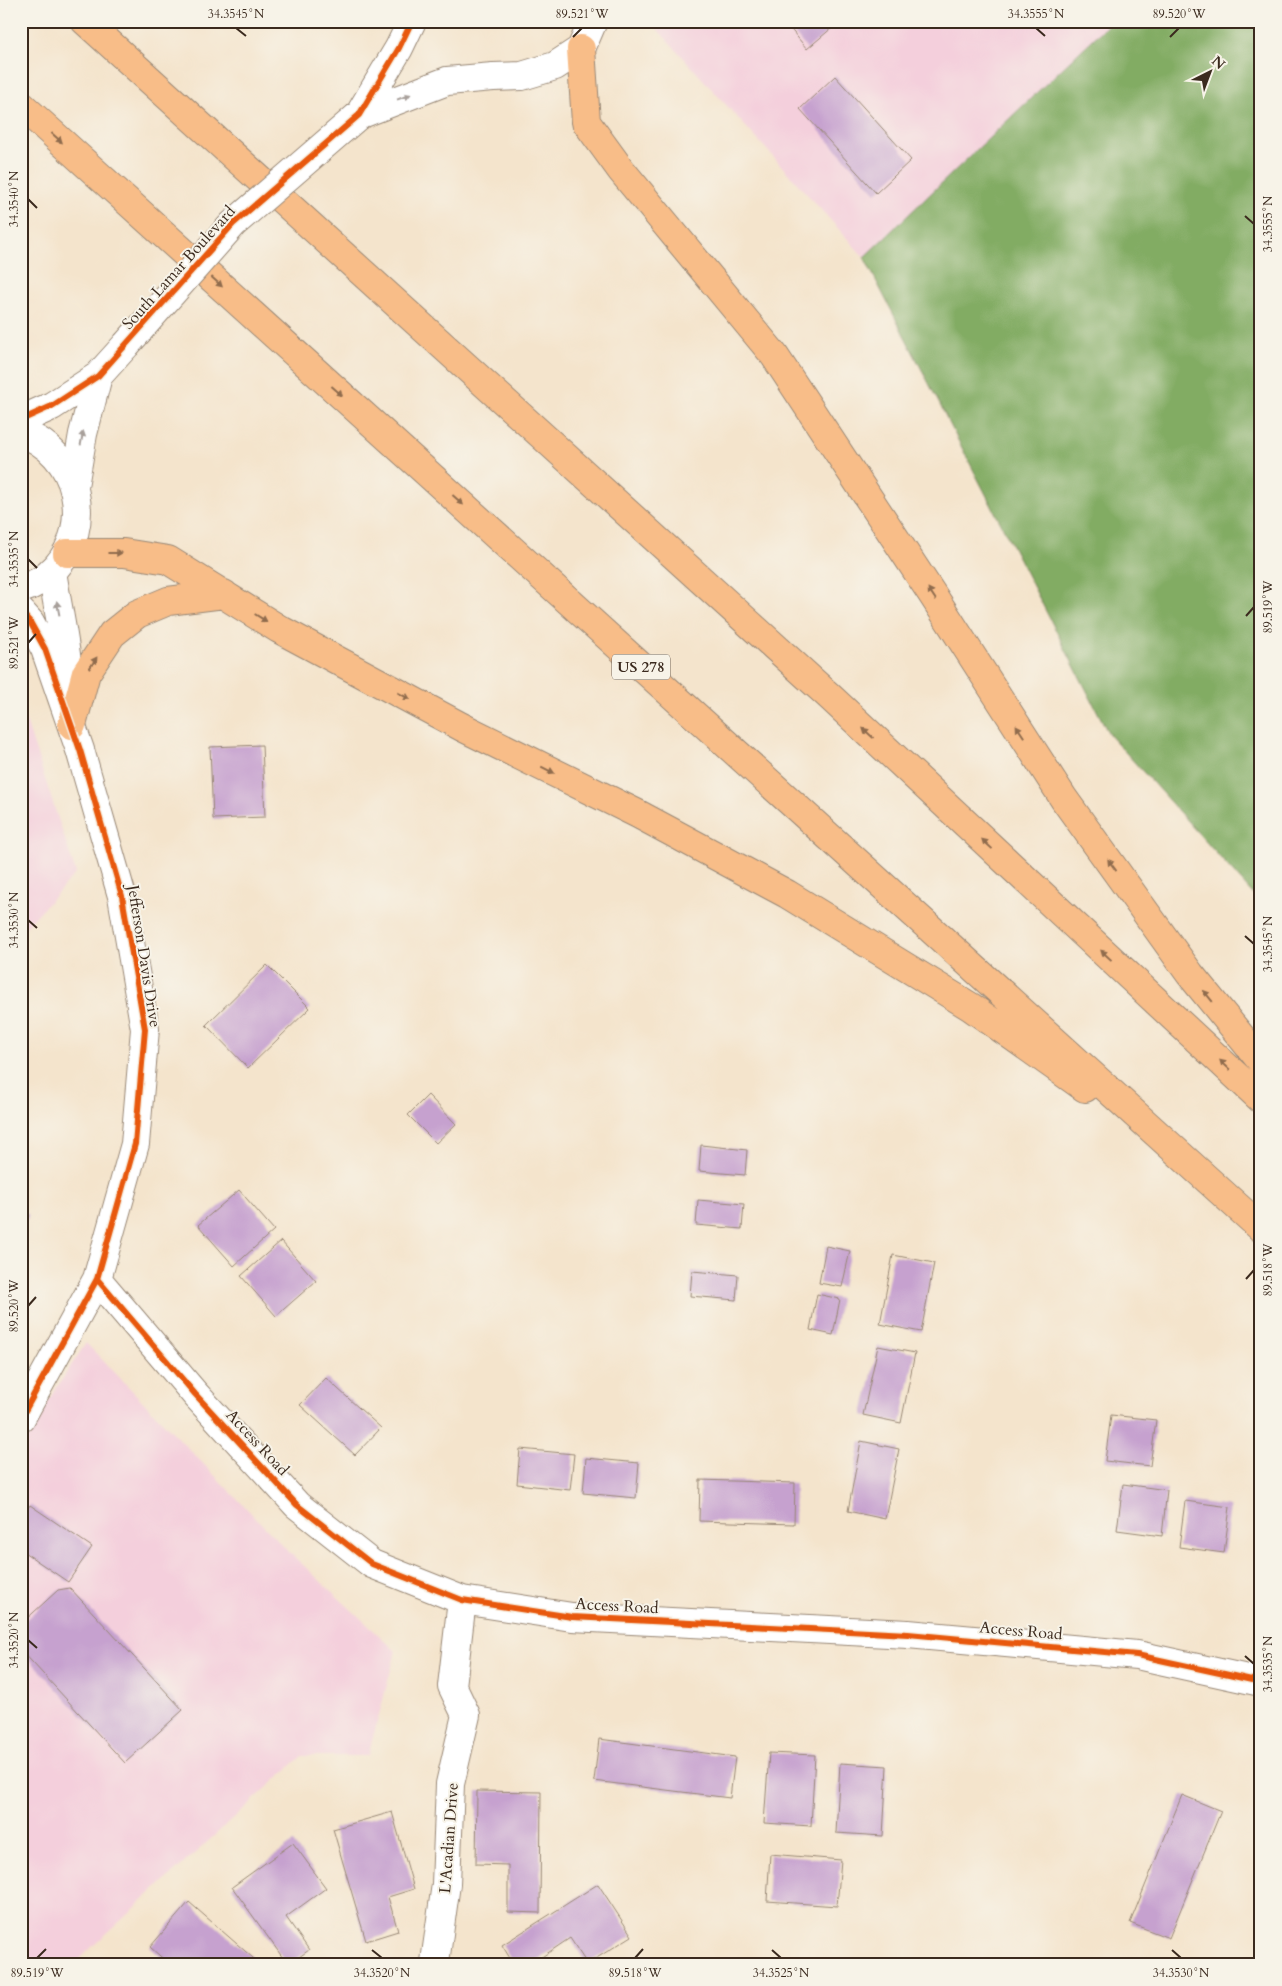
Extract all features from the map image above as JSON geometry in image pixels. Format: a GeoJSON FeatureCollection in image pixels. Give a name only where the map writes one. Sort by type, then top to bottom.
{"type":"FeatureCollection","features":[{"type":"Feature","properties":{"kind":"highway"},"geometry":{"type":"LineString","coordinates":[[85,21],[835,702],[1261,1099]]}},
{"type":"Feature","properties":{"kind":"highway"},"geometry":{"type":"LineString","coordinates":[[581,49],[586,122],[621,170],[774,355],[934,596],[1064,799],[1190,974],[1261,1061]]}},
{"type":"Feature","properties":{"kind":"highway","name":"US 278"},"geometry":{"type":"LineString","coordinates":[[21,105],[1261,1228]]}},
{"type":"Feature","properties":{"kind":"highway"},"geometry":{"type":"LineString","coordinates":[[59,562],[124,553],[168,560],[279,629],[462,727],[638,814],[787,894],[971,1007],[1189,1162]]}},
{"type":"Feature","properties":{"kind":"highway"},"geometry":{"type":"LineString","coordinates":[[72,725],[86,673],[112,634],[137,614],[168,601],[224,594]]}},
{"type":"Feature","properties":{"kind":"street","name":"South Lamar Boulevard"},"geometry":{"type":"LineString","coordinates":[[21,420],[52,406],[98,376],[233,224],[359,114],[399,48],[412,21]]}},
{"type":"Feature","properties":{"kind":"street"},"geometry":{"type":"LineString","coordinates":[[581,49],[593,21]]}},
{"type":"Feature","properties":{"kind":"street","name":"South Lamar Boulevard"},"geometry":{"type":"LineString","coordinates":[[359,114],[447,81],[522,76],[555,66],[581,49]]}},
{"type":"Feature","properties":{"kind":"street","name":"South Lamar Boulevard"},"geometry":{"type":"LineString","coordinates":[[74,486],[83,434],[98,376]]}},
{"type":"Feature","properties":{"kind":"street"},"geometry":{"type":"LineString","coordinates":[[21,433],[48,447],[63,464],[74,486],[78,508],[75,531],[59,562],[31,586],[21,589]]}},
{"type":"Feature","properties":{"kind":"street","name":"Jefferson Davis Drive"},"geometry":{"type":"LineString","coordinates":[[59,562],[57,604],[67,651],[72,725]]}},
{"type":"Feature","properties":{"kind":"street","name":"Jefferson Davis Drive"},"geometry":{"type":"LineString","coordinates":[[21,612],[30,622],[45,649],[72,725],[122,896],[145,1029],[135,1144],[97,1279],[21,1418]]}},
{"type":"Feature","properties":{"kind":"street","name":"Access Road"},"geometry":{"type":"LineString","coordinates":[[97,1279],[194,1394],[297,1505],[372,1564],[462,1600],[572,1617],[908,1634],[1138,1655],[1261,1682]]}},
{"type":"Feature","properties":{"kind":"street","name":"L'Acadian Drive"},"geometry":{"type":"LineString","coordinates":[[429,1964],[446,1884],[450,1784],[466,1715],[452,1686],[462,1600]]}},
{"type":"Feature","properties":{"kind":"shaded area"},"geometry":{"type":"Polygon","coordinates":[[[650,21],[1112,21],[864,257],[650,21]]]}},
{"type":"Feature","properties":{"kind":"shaded area"},"geometry":{"type":"Polygon","coordinates":[[[21,706],[76,873],[21,932],[21,706]]]}},
{"type":"Feature","properties":{"kind":"shaded area"},"geometry":{"type":"Polygon","coordinates":[[[86,1343],[288,1551],[396,1651],[368,1756],[302,1756],[72,1965],[21,1965],[21,1442],[86,1343]]]}},
{"type":"Feature","properties":{"kind":"green space"},"geometry":{"type":"Polygon","coordinates":[[[1112,21],[1261,21],[1261,903],[1109,734],[864,257],[1112,21]]]}},
{"type":"Feature","properties":{"kind":"building"},"geometry":{"type":"Polygon","coordinates":[[[784,21],[840,21],[807,49],[784,21]]]}},
{"type":"Feature","properties":{"kind":"building"},"geometry":{"type":"Polygon","coordinates":[[[835,76],[911,160],[876,193],[800,109],[835,76]]]}},
{"type":"Feature","properties":{"kind":"building"},"geometry":{"type":"Polygon","coordinates":[[[262,745],[265,817],[213,819],[210,747],[262,745]]]}},
{"type":"Feature","properties":{"kind":"building"},"geometry":{"type":"Polygon","coordinates":[[[267,965],[310,1008],[248,1068],[206,1025],[267,965]]]}},
{"type":"Feature","properties":{"kind":"building"},"geometry":{"type":"Polygon","coordinates":[[[428,1095],[456,1124],[436,1143],[408,1115],[428,1095]]]}},
{"type":"Feature","properties":{"kind":"building"},"geometry":{"type":"Polygon","coordinates":[[[701,1145],[747,1150],[745,1175],[699,1171],[701,1145]]]}},
{"type":"Feature","properties":{"kind":"building"},"geometry":{"type":"Polygon","coordinates":[[[239,1190],[274,1230],[234,1266],[198,1225],[239,1190]]]}},
{"type":"Feature","properties":{"kind":"building"},"geometry":{"type":"Polygon","coordinates":[[[698,1200],[744,1204],[742,1229],[696,1225],[698,1200]]]}},
{"type":"Feature","properties":{"kind":"building"},"geometry":{"type":"Polygon","coordinates":[[[21,1211],[29,1215],[21,1231],[21,1211]]]}},
{"type":"Feature","properties":{"kind":"building"},"geometry":{"type":"Polygon","coordinates":[[[281,1241],[316,1281],[276,1316],[241,1276],[281,1241]]]}},
{"type":"Feature","properties":{"kind":"building"},"geometry":{"type":"Polygon","coordinates":[[[826,1246],[850,1251],[842,1287],[819,1283],[826,1246]]]}},
{"type":"Feature","properties":{"kind":"building"},"geometry":{"type":"Polygon","coordinates":[[[893,1255],[934,1263],[921,1332],[880,1324],[893,1255]]]}},
{"type":"Feature","properties":{"kind":"building"},"geometry":{"type":"Polygon","coordinates":[[[692,1271],[738,1275],[736,1300],[690,1296],[692,1271]]]}},
{"type":"Feature","properties":{"kind":"building"},"geometry":{"type":"Polygon","coordinates":[[[817,1294],[840,1299],[833,1335],[810,1330],[817,1294]]]}},
{"type":"Feature","properties":{"kind":"building"},"geometry":{"type":"Polygon","coordinates":[[[878,1346],[915,1353],[901,1423],[863,1415],[878,1346]]]}},
{"type":"Feature","properties":{"kind":"building"},"geometry":{"type":"Polygon","coordinates":[[[326,1378],[381,1428],[355,1455],[300,1405],[326,1378]]]}},
{"type":"Feature","properties":{"kind":"building"},"geometry":{"type":"Polygon","coordinates":[[[1111,1415],[1156,1420],[1150,1466],[1105,1461],[1111,1415]]]}},
{"type":"Feature","properties":{"kind":"building"},"geometry":{"type":"Polygon","coordinates":[[[861,1441],[899,1449],[885,1519],[848,1511],[861,1441]]]}},
{"type":"Feature","properties":{"kind":"building"},"geometry":{"type":"Polygon","coordinates":[[[520,1449],[574,1454],[570,1490],[517,1484],[520,1449]]]}},
{"type":"Feature","properties":{"kind":"building"},"geometry":{"type":"Polygon","coordinates":[[[586,1458],[639,1463],[636,1498],[583,1493],[586,1458]]]}},
{"type":"Feature","properties":{"kind":"building"},"geometry":{"type":"Polygon","coordinates":[[[700,1480],[795,1483],[794,1524],[699,1521],[700,1480]]]}},
{"type":"Feature","properties":{"kind":"building"},"geometry":{"type":"Polygon","coordinates":[[[1123,1484],[1167,1490],[1162,1536],[1117,1530],[1123,1484]]]}},
{"type":"Feature","properties":{"kind":"building"},"geometry":{"type":"Polygon","coordinates":[[[1185,1501],[1230,1507],[1224,1553],[1179,1547],[1185,1501]]]}},
{"type":"Feature","properties":{"kind":"building"},"geometry":{"type":"Polygon","coordinates":[[[30,1505],[92,1547],[68,1582],[21,1550],[21,1519],[30,1505]]]}},
{"type":"Feature","properties":{"kind":"building"},"geometry":{"type":"Polygon","coordinates":[[[70,1588],[183,1710],[125,1763],[21,1650],[21,1624],[58,1590],[70,1588]]]}},
{"type":"Feature","properties":{"kind":"building"},"geometry":{"type":"Polygon","coordinates":[[[599,1739],[735,1757],[730,1798],[594,1781],[599,1739]]]}},
{"type":"Feature","properties":{"kind":"building"},"geometry":{"type":"Polygon","coordinates":[[[769,1753],[815,1755],[811,1826],[764,1823],[769,1753]]]}},
{"type":"Feature","properties":{"kind":"building"},"geometry":{"type":"Polygon","coordinates":[[[840,1763],[887,1766],[883,1836],[836,1833],[840,1763]]]}},
{"type":"Feature","properties":{"kind":"building"},"geometry":{"type":"Polygon","coordinates":[[[477,1791],[541,1792],[540,1913],[508,1912],[508,1865],[476,1864],[477,1791]]]}},
{"type":"Feature","properties":{"kind":"building"},"geometry":{"type":"Polygon","coordinates":[[[1182,1795],[1221,1811],[1169,1938],[1130,1923],[1182,1795]]]}},
{"type":"Feature","properties":{"kind":"building"},"geometry":{"type":"Polygon","coordinates":[[[392,1812],[414,1889],[388,1897],[398,1931],[366,1941],[333,1829],[392,1812]]]}},
{"type":"Feature","properties":{"kind":"building"},"geometry":{"type":"Polygon","coordinates":[[[293,1843],[326,1888],[286,1917],[309,1950],[288,1965],[232,1887],[293,1843]]]}},
{"type":"Feature","properties":{"kind":"building"},"geometry":{"type":"Polygon","coordinates":[[[770,1854],[841,1860],[837,1906],[767,1901],[770,1854]]]}},
{"type":"Feature","properties":{"kind":"building"},"geometry":{"type":"Polygon","coordinates":[[[598,1884],[632,1936],[587,1964],[570,1938],[530,1965],[514,1965],[502,1945],[598,1884]]]}},
{"type":"Feature","properties":{"kind":"building"},"geometry":{"type":"Polygon","coordinates":[[[189,1902],[261,1965],[170,1965],[150,1947],[189,1902]]]}},
{"type":"Feature","properties":{"kind":"cycle path"},"geometry":{"type":"LineString","coordinates":[[21,420],[52,406],[98,376],[233,224],[359,115],[399,48],[412,21]]}},
{"type":"Feature","properties":{"kind":"cycle path"},"geometry":{"type":"LineString","coordinates":[[21,612],[30,622],[45,649],[80,750],[122,896],[145,1029],[135,1144],[97,1279],[21,1418]]}},
{"type":"Feature","properties":{"kind":"cycle path"},"geometry":{"type":"LineString","coordinates":[[97,1279],[195,1394],[297,1505],[372,1564],[462,1600],[572,1617],[908,1634],[1137,1655],[1261,1682]]}}]}
